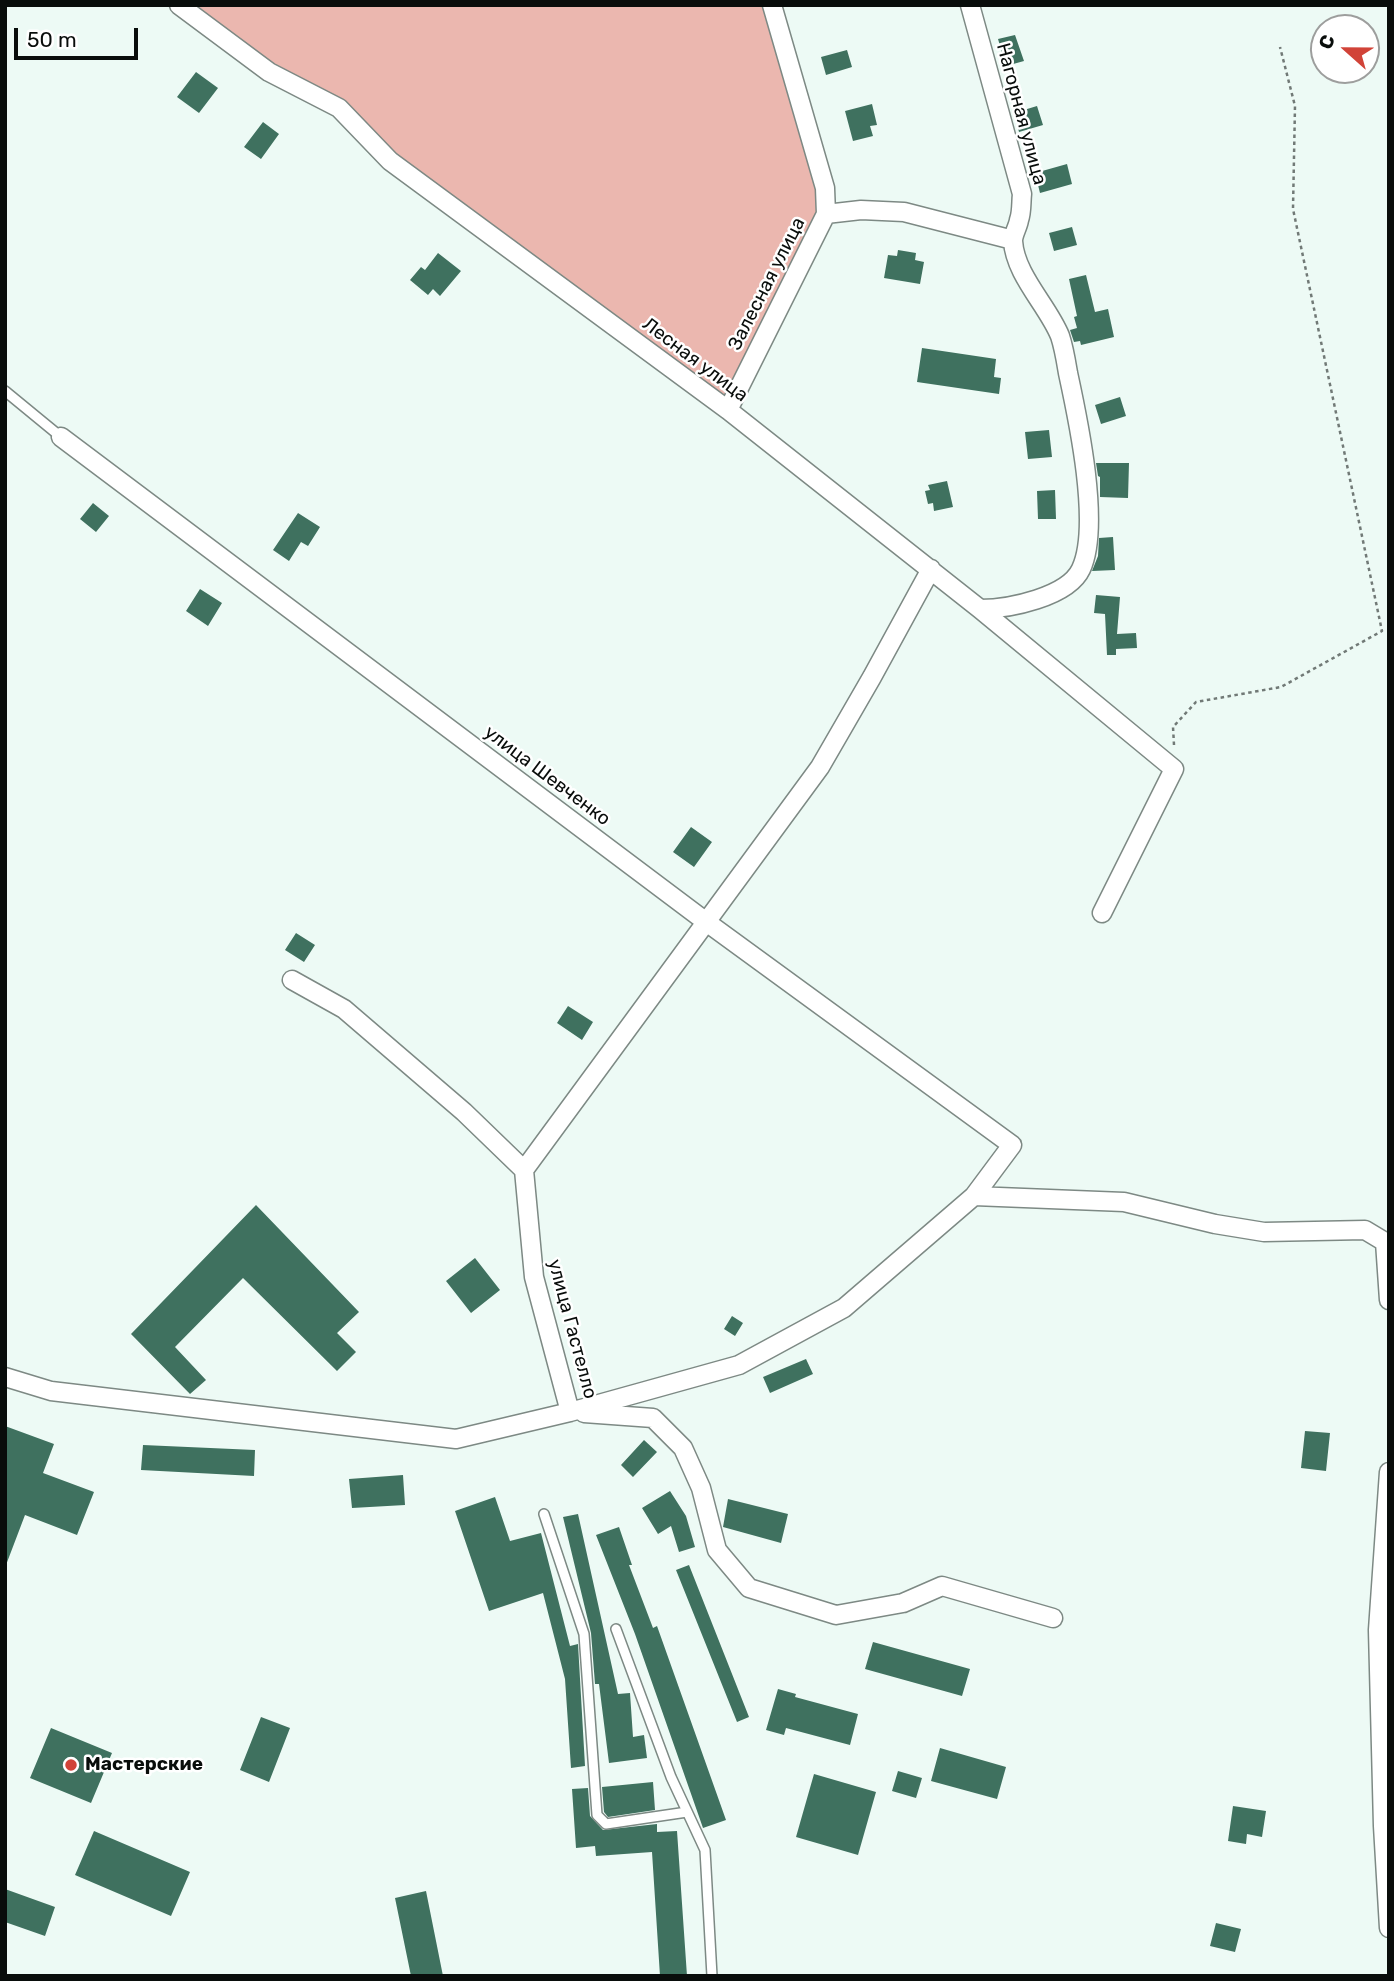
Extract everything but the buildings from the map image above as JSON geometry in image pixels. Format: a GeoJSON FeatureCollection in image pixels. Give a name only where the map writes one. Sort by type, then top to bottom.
{"type":"FeatureCollection","features":[{"type":"Feature","properties":{"kind":"street","name":"Лесная улица"},"geometry":{"type":"LineString","coordinates":[[179,5],[269,72],[339,108],[390,161],[728,410],[931,569],[1174,769]]}},
{"type":"Feature","properties":{"kind":"street","name":"Залесная улица"},"geometry":{"type":"LineString","coordinates":[[728,410],[826,214],[825,188],[772,5]]}},
{"type":"Feature","properties":{"kind":"street","name":"Нагорная улица"},"geometry":{"type":"LineString","coordinates":[[970,5],[1022,194],[1020,218],[1013,240],[1021,270],[1060,337],[1082,433],[1087,494],[1087,544],[1081,570],[1071,582],[1044,597],[1017,605],[980,609]]}},
{"type":"Feature","properties":{"kind":"street","name":"Залесная улица"},"geometry":{"type":"LineString","coordinates":[[826,214],[861,210],[904,212],[1013,240]]}},
{"type":"Feature","properties":{"kind":"street","name":"улица Шевченко"},"geometry":{"type":"LineString","coordinates":[[61,437],[705,921],[1012,1145],[974,1196]]}},
{"type":"Feature","properties":{"kind":"street"},"geometry":{"type":"LineString","coordinates":[[292,980],[344,1009],[464,1112],[524,1170],[820,767],[931,569]]}},
{"type":"Feature","properties":{"kind":"street"},"geometry":{"type":"LineString","coordinates":[[1102,913],[1174,769]]}},
{"type":"Feature","properties":{"kind":"street","name":"улица Гастелло"},"geometry":{"type":"LineString","coordinates":[[524,1170],[534,1277],[570,1412],[653,1418],[683,1448],[701,1488],[717,1550],[749,1588],[836,1615],[903,1603],[942,1586],[1053,1618]]}},
{"type":"Feature","properties":{"kind":"street"},"geometry":{"type":"LineString","coordinates":[[5,1377],[51,1391],[456,1438],[570,1412],[739,1365],[844,1308],[974,1196],[1124,1202],[1215,1224],[1264,1232],[1365,1230],[1385,1242],[1389,1300]]}},
{"type":"Feature","properties":{"kind":"street"},"geometry":{"type":"LineString","coordinates":[[1389,1472],[1378,1630],[1383,1826],[1389,1928]]}},
{"type":"Feature","properties":{"kind":"lane"},"geometry":{"type":"LineString","coordinates":[[5,391],[61,437]]}},
{"type":"Feature","properties":{"kind":"lane"},"geometry":{"type":"LineString","coordinates":[[544,1514],[584,1634],[597,1815],[606,1824],[687,1812]]}},
{"type":"Feature","properties":{"kind":"lane"},"geometry":{"type":"LineString","coordinates":[[616,1629],[671,1777],[705,1850],[712,1976]]}},
{"type":"Feature","properties":{"kind":"path"},"geometry":{"type":"LineString","coordinates":[[1174,769],[1173,727],[1196,702],[1281,687],[1382,631],[1293,209],[1296,106],[1280,47]]}},
{"type":"Feature","properties":{"kind":"shaded area"},"geometry":{"type":"Polygon","coordinates":[[[179,5],[772,5],[826,214],[728,410],[390,161],[339,108],[179,5]]]}},
{"type":"Feature","properties":{"kind":"place","name":"Мастерские"},"geometry":{"type":"Point","coordinates":[71,1765]}}]}
